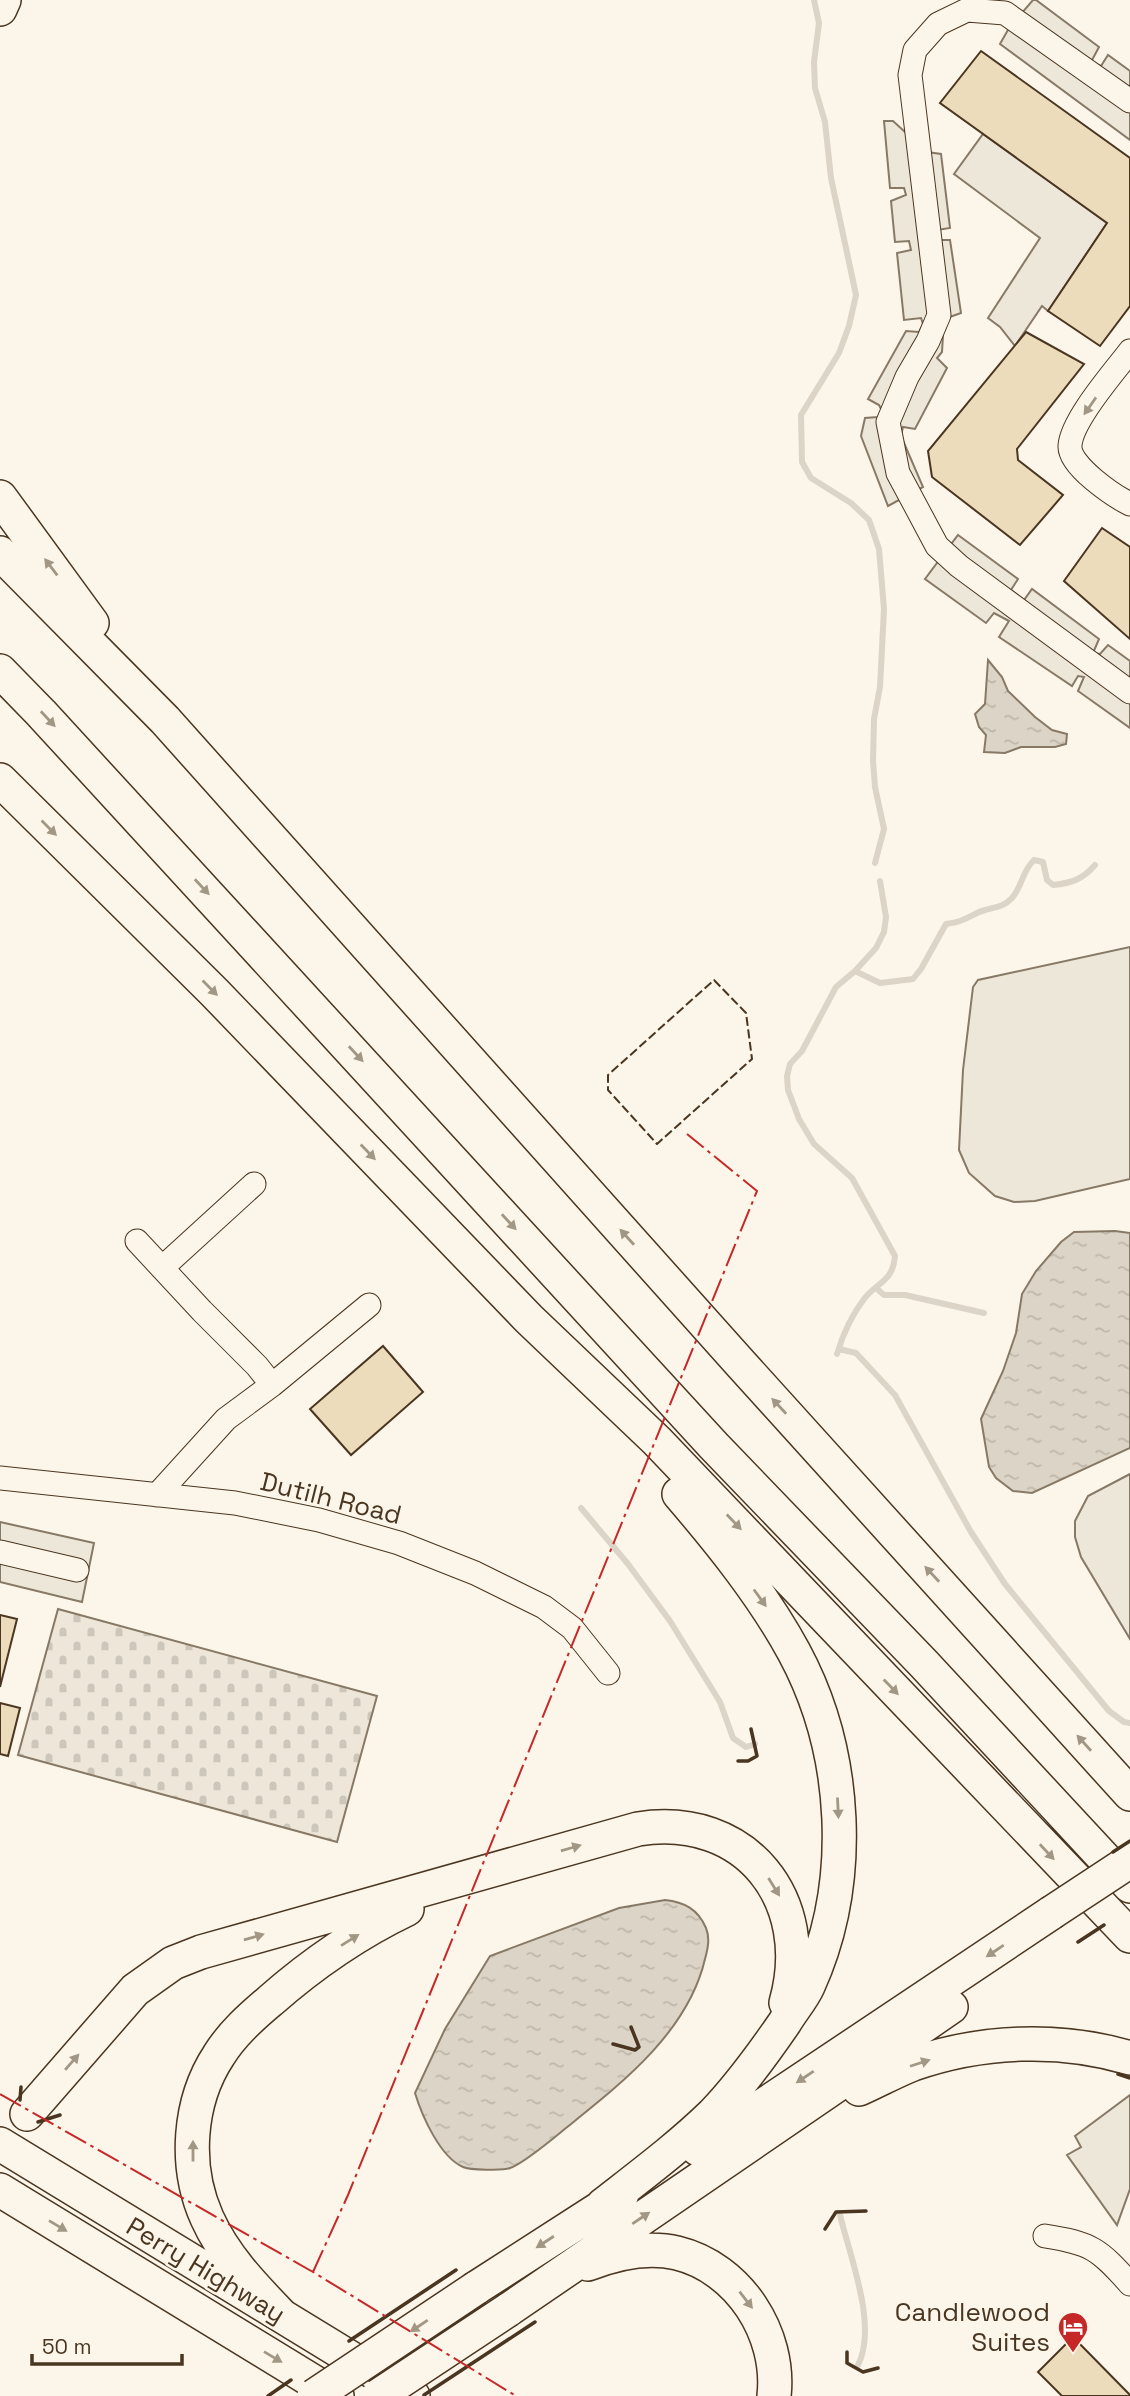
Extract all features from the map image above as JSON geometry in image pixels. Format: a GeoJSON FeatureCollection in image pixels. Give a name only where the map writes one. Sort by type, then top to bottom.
{"type":"FeatureCollection","features":[{"type":"Feature","properties":{"kind":"highway"},"geometry":{"type":"LineString","coordinates":[[0,9],[4,0]]}},
{"type":"Feature","properties":{"kind":"highway"},"geometry":{"type":"LineString","coordinates":[[0,497],[165,720]]}},
{"type":"Feature","properties":{"kind":"highway"},"geometry":{"type":"LineString","coordinates":[[0,553],[165,720],[1130,1794]]}},
{"type":"Feature","properties":{"kind":"highway"},"geometry":{"type":"LineString","coordinates":[[0,671],[51,723],[714,1446],[924,1664],[1130,1886],[1059,1921],[688,2155],[603,2205],[314,2396]]}},
{"type":"Feature","properties":{"kind":"highway"},"geometry":{"type":"LineString","coordinates":[[0,780],[214,992],[529,1319],[657,1441],[1130,1936]]}},
{"type":"Feature","properties":{"kind":"highway"},"geometry":{"type":"LineString","coordinates":[[529,1319],[716,1538],[783,1633],[800,1664],[820,1714],[832,1759],[838,1797],[839,1835],[830,1918],[807,1989],[746,2077],[713,2113],[677,2146],[603,2205]]}},
{"type":"Feature","properties":{"kind":"highway"},"geometry":{"type":"LineString","coordinates":[[27,2114],[124,2001],[147,1980],[173,1963],[214,1948],[638,1829],[655,1827],[692,1829],[734,1846],[756,1864],[778,1893],[791,1925],[793,1973],[785,2007],[771,2041]]}},
{"type":"Feature","properties":{"kind":"highway"},"geometry":{"type":"LineString","coordinates":[[378,2396],[790,2119],[1059,1921],[1130,1861]]}},
{"type":"Feature","properties":{"kind":"highway"},"geometry":{"type":"LineString","coordinates":[[281,2315],[251,2284],[225,2249],[201,2201],[193,2164],[194,2125],[197,2106],[210,2071],[218,2055],[240,2028],[314,1964],[392,1916],[505,1866]]}},
{"type":"Feature","properties":{"kind":"highway"},"geometry":{"type":"LineString","coordinates":[[790,2119],[912,2065],[988,2046],[1080,2047],[1130,2058]]}},
{"type":"Feature","properties":{"kind":"highway","name":"Perry Highway"},"geometry":{"type":"LineString","coordinates":[[0,2144],[413,2396]]}},
{"type":"Feature","properties":{"kind":"highway","name":"Perry Highway"},"geometry":{"type":"LineString","coordinates":[[0,2190],[337,2396]]}},
{"type":"Feature","properties":{"kind":"highway"},"geometry":{"type":"LineString","coordinates":[[545,2285],[603,2258],[640,2251],[676,2253],[709,2266],[736,2287],[759,2318],[772,2355],[774,2396]]}},
{"type":"Feature","properties":{"kind":"street"},"geometry":{"type":"LineString","coordinates":[[1130,101],[1005,13],[967,10],[938,24],[915,50],[911,75],[939,315],[928,341],[907,377],[888,422],[898,473],[937,545],[959,566],[1130,692]]}},
{"type":"Feature","properties":{"kind":"street"},"geometry":{"type":"LineString","coordinates":[[1130,351],[1076,427],[1070,447],[1076,464],[1130,504]]}},
{"type":"Feature","properties":{"kind":"street"},"geometry":{"type":"LineString","coordinates":[[162,1268],[254,1184]]}},
{"type":"Feature","properties":{"kind":"street"},"geometry":{"type":"LineString","coordinates":[[137,1241],[272,1385]]}},
{"type":"Feature","properties":{"kind":"street"},"geometry":{"type":"LineString","coordinates":[[157,1495],[226,1419],[369,1305]]}},
{"type":"Feature","properties":{"kind":"street","name":"Dutilh Road"},"geometry":{"type":"LineString","coordinates":[[0,1478],[235,1503],[368,1533],[424,1553],[511,1590],[558,1616],[585,1642],[608,1673]]}},
{"type":"Feature","properties":{"kind":"street"},"geometry":{"type":"LineString","coordinates":[[0,1552],[77,1570]]}},
{"type":"Feature","properties":{"kind":"street"},"geometry":{"type":"LineString","coordinates":[[1045,2236],[1071,2240],[1098,2250],[1130,2284]]}},
{"type":"Feature","properties":{"kind":"green space"},"geometry":{"type":"Polygon","coordinates":[[[58,1609],[377,1696],[337,1842],[18,1755],[58,1609]]]}},
{"type":"Feature","properties":{"kind":"shaded area"},"geometry":{"type":"Polygon","coordinates":[[[1033,0],[1099,47],[1091,62],[1101,66],[1108,55],[1130,71],[1130,140],[1000,44],[1009,28],[1033,0]]]}},
{"type":"Feature","properties":{"kind":"shaded area"},"geometry":{"type":"Polygon","coordinates":[[[884,121],[893,121],[927,152],[941,154],[950,228],[937,230],[941,240],[950,240],[961,313],[944,319],[942,352],[937,358],[947,368],[915,429],[903,427],[901,436],[923,487],[888,506],[861,436],[865,418],[878,417],[882,411],[879,405],[868,399],[906,331],[919,332],[923,324],[921,318],[904,320],[897,253],[911,250],[909,241],[895,242],[891,201],[906,195],[904,188],[890,188],[884,121]]]}},
{"type":"Feature","properties":{"kind":"shaded area"},"geometry":{"type":"Polygon","coordinates":[[[983,134],[1107,223],[1048,311],[1042,306],[1015,346],[1000,327],[988,318],[1040,238],[954,174],[983,134]]]}},
{"type":"Feature","properties":{"kind":"shaded area"},"geometry":{"type":"Polygon","coordinates":[[[958,535],[1018,579],[1011,590],[1024,600],[1032,589],[1099,639],[1093,653],[1100,654],[1108,645],[1130,661],[1130,728],[1078,691],[1084,677],[1078,676],[1072,686],[999,637],[1009,621],[994,613],[986,623],[925,579],[958,535]]]}},
{"type":"Feature","properties":{"kind":"shaded area"},"geometry":{"type":"Polygon","coordinates":[[[1130,947],[1130,1179],[1035,1201],[1014,1202],[995,1196],[969,1173],[959,1150],[963,1070],[973,987],[978,980],[1130,947]]]}},
{"type":"Feature","properties":{"kind":"shaded area"},"geometry":{"type":"Polygon","coordinates":[[[1130,1474],[1130,1639],[1081,1557],[1075,1537],[1075,1521],[1088,1496],[1130,1474]]]}},
{"type":"Feature","properties":{"kind":"shaded area"},"geometry":{"type":"Polygon","coordinates":[[[0,1522],[94,1543],[82,1602],[0,1582],[0,1522]]]}},
{"type":"Feature","properties":{"kind":"shaded area"},"geometry":{"type":"Polygon","coordinates":[[[1130,2095],[1130,2189],[1117,2225],[1067,2155],[1081,2147],[1075,2136],[1130,2095]]]}},
{"type":"Feature","properties":{"kind":"water"},"geometry":{"type":"Polygon","coordinates":[[[988,660],[1002,677],[1008,691],[1035,717],[1052,730],[1067,734],[1066,744],[1055,747],[1021,747],[1005,753],[984,752],[986,735],[979,727],[975,714],[985,704],[988,660]]]}},
{"type":"Feature","properties":{"kind":"water"},"geometry":{"type":"Polygon","coordinates":[[[1074,1232],[1130,1233],[1130,1448],[1032,1493],[1013,1491],[996,1478],[989,1467],[981,1419],[1003,1371],[1016,1333],[1022,1294],[1036,1271],[1061,1242],[1074,1232]]]}},
{"type":"Feature","properties":{"kind":"water"},"geometry":{"type":"Polygon","coordinates":[[[665,1900],[695,1911],[703,1921],[708,1939],[706,1955],[696,1985],[684,2010],[668,2033],[609,2093],[523,2161],[507,2169],[494,2170],[466,2168],[455,2162],[433,2135],[415,2093],[445,2029],[490,1956],[619,1908],[665,1900]]]}},
{"type":"Feature","properties":{"kind":"building"},"geometry":{"type":"Polygon","coordinates":[[[981,51],[1130,158],[1130,306],[1100,346],[1048,311],[1107,223],[940,103],[981,51]]]}},
{"type":"Feature","properties":{"kind":"building"},"geometry":{"type":"Polygon","coordinates":[[[1026,332],[1084,364],[1017,449],[1018,460],[1063,495],[1020,545],[932,477],[928,451],[1026,332]]]}},
{"type":"Feature","properties":{"kind":"building"},"geometry":{"type":"Polygon","coordinates":[[[1102,528],[1130,547],[1130,639],[1064,581],[1102,528]]]}},
{"type":"Feature","properties":{"kind":"building"},"geometry":{"type":"Polygon","coordinates":[[[383,1346],[423,1392],[351,1455],[310,1409],[383,1346]]]}},
{"type":"Feature","properties":{"kind":"building"},"geometry":{"type":"Polygon","coordinates":[[[0,1615],[17,1619],[0,1687],[0,1615]]]}},
{"type":"Feature","properties":{"kind":"building"},"geometry":{"type":"Polygon","coordinates":[[[0,1703],[20,1708],[8,1756],[0,1754],[0,1703]]]}},
{"type":"Feature","properties":{"kind":"building","name":"Candlewood Suites"},"geometry":{"type":"Polygon","coordinates":[[[1073,2337],[1130,2396],[1062,2396],[1038,2372],[1073,2337]]]}},
{"type":"Feature","properties":{"kind":"waterway"},"geometry":{"type":"LineString","coordinates":[[814,0],[819,23],[814,62],[815,88],[825,122],[831,178],[856,295],[839,353],[801,415],[802,462],[811,478],[851,503],[869,520],[879,549],[884,609],[873,761],[875,787],[884,829],[875,863]]}},
{"type":"Feature","properties":{"kind":"waterway"},"geometry":{"type":"LineString","coordinates":[[855,971],[880,983],[913,979],[946,924],[1008,902],[1034,860],[1043,862],[1047,880],[1053,885],[1076,880],[1095,865]]}},
{"type":"Feature","properties":{"kind":"waterway"},"geometry":{"type":"LineString","coordinates":[[837,1354],[855,1312],[869,1293],[888,1277],[895,1256],[852,1178],[814,1144],[799,1119],[788,1090],[787,1076],[790,1064],[802,1051],[836,987],[876,948],[884,932],[886,917],[880,881]]}},
{"type":"Feature","properties":{"kind":"waterway"},"geometry":{"type":"LineString","coordinates":[[876,1288],[884,1295],[905,1295],[984,1313]]}},
{"type":"Feature","properties":{"kind":"waterway"},"geometry":{"type":"LineString","coordinates":[[839,1349],[856,1353],[895,1395],[971,1532],[1005,1584],[1109,1711],[1124,1722],[1130,1723]]}},
{"type":"Feature","properties":{"kind":"waterway"},"geometry":{"type":"LineString","coordinates":[[581,1508],[628,1564],[670,1621],[720,1702],[733,1738],[746,1747],[755,1744]]}},
{"type":"Feature","properties":{"kind":"waterway"},"geometry":{"type":"LineString","coordinates":[[840,2215],[864,2311],[865,2331],[858,2365]]}},
{"type":"Feature","properties":{"kind":"fence"},"geometry":{"type":"LineString","coordinates":[[714,980],[746,1013],[752,1059],[657,1144],[608,1090],[608,1075],[714,980]]}},
{"type":"Feature","properties":{"kind":"wall"},"geometry":{"type":"LineString","coordinates":[[738,1761],[748,1761],[757,1756],[751,1729]]}},
{"type":"Feature","properties":{"kind":"wall"},"geometry":{"type":"LineString","coordinates":[[1113,1852],[1130,1841]]}},
{"type":"Feature","properties":{"kind":"wall"},"geometry":{"type":"LineString","coordinates":[[1078,1942],[1104,1925]]}},
{"type":"Feature","properties":{"kind":"wall"},"geometry":{"type":"LineString","coordinates":[[613,2044],[635,2050],[639,2047],[631,2027]]}},
{"type":"Feature","properties":{"kind":"wall"},"geometry":{"type":"LineString","coordinates":[[1118,2074],[1130,2078]]}},
{"type":"Feature","properties":{"kind":"wall"},"geometry":{"type":"LineString","coordinates":[[20,2100],[21,2087]]}},
{"type":"Feature","properties":{"kind":"wall"},"geometry":{"type":"LineString","coordinates":[[38,2122],[60,2115]]}},
{"type":"Feature","properties":{"kind":"wall"},"geometry":{"type":"LineString","coordinates":[[825,2229],[836,2212],[866,2211]]}},
{"type":"Feature","properties":{"kind":"wall"},"geometry":{"type":"LineString","coordinates":[[349,2341],[456,2270]]}},
{"type":"Feature","properties":{"kind":"wall"},"geometry":{"type":"LineString","coordinates":[[424,2395],[535,2322]]}},
{"type":"Feature","properties":{"kind":"wall"},"geometry":{"type":"LineString","coordinates":[[847,2352],[847,2363],[863,2372],[878,2368]]}},
{"type":"Feature","properties":{"kind":"wall"},"geometry":{"type":"LineString","coordinates":[[268,2396],[291,2380]]}},
{"type":"Feature","properties":{"kind":"power"},"geometry":{"type":"LineString","coordinates":[[313,2272],[348,2195],[757,1191],[687,1134]]}},
{"type":"Feature","properties":{"kind":"power"},"geometry":{"type":"LineString","coordinates":[[0,2094],[313,2272],[516,2396]]}},
{"type":"Feature","properties":{"kind":"place","name":"Candlewood Suites"},"geometry":{"type":"Point","coordinates":[1073,2354]}}]}
